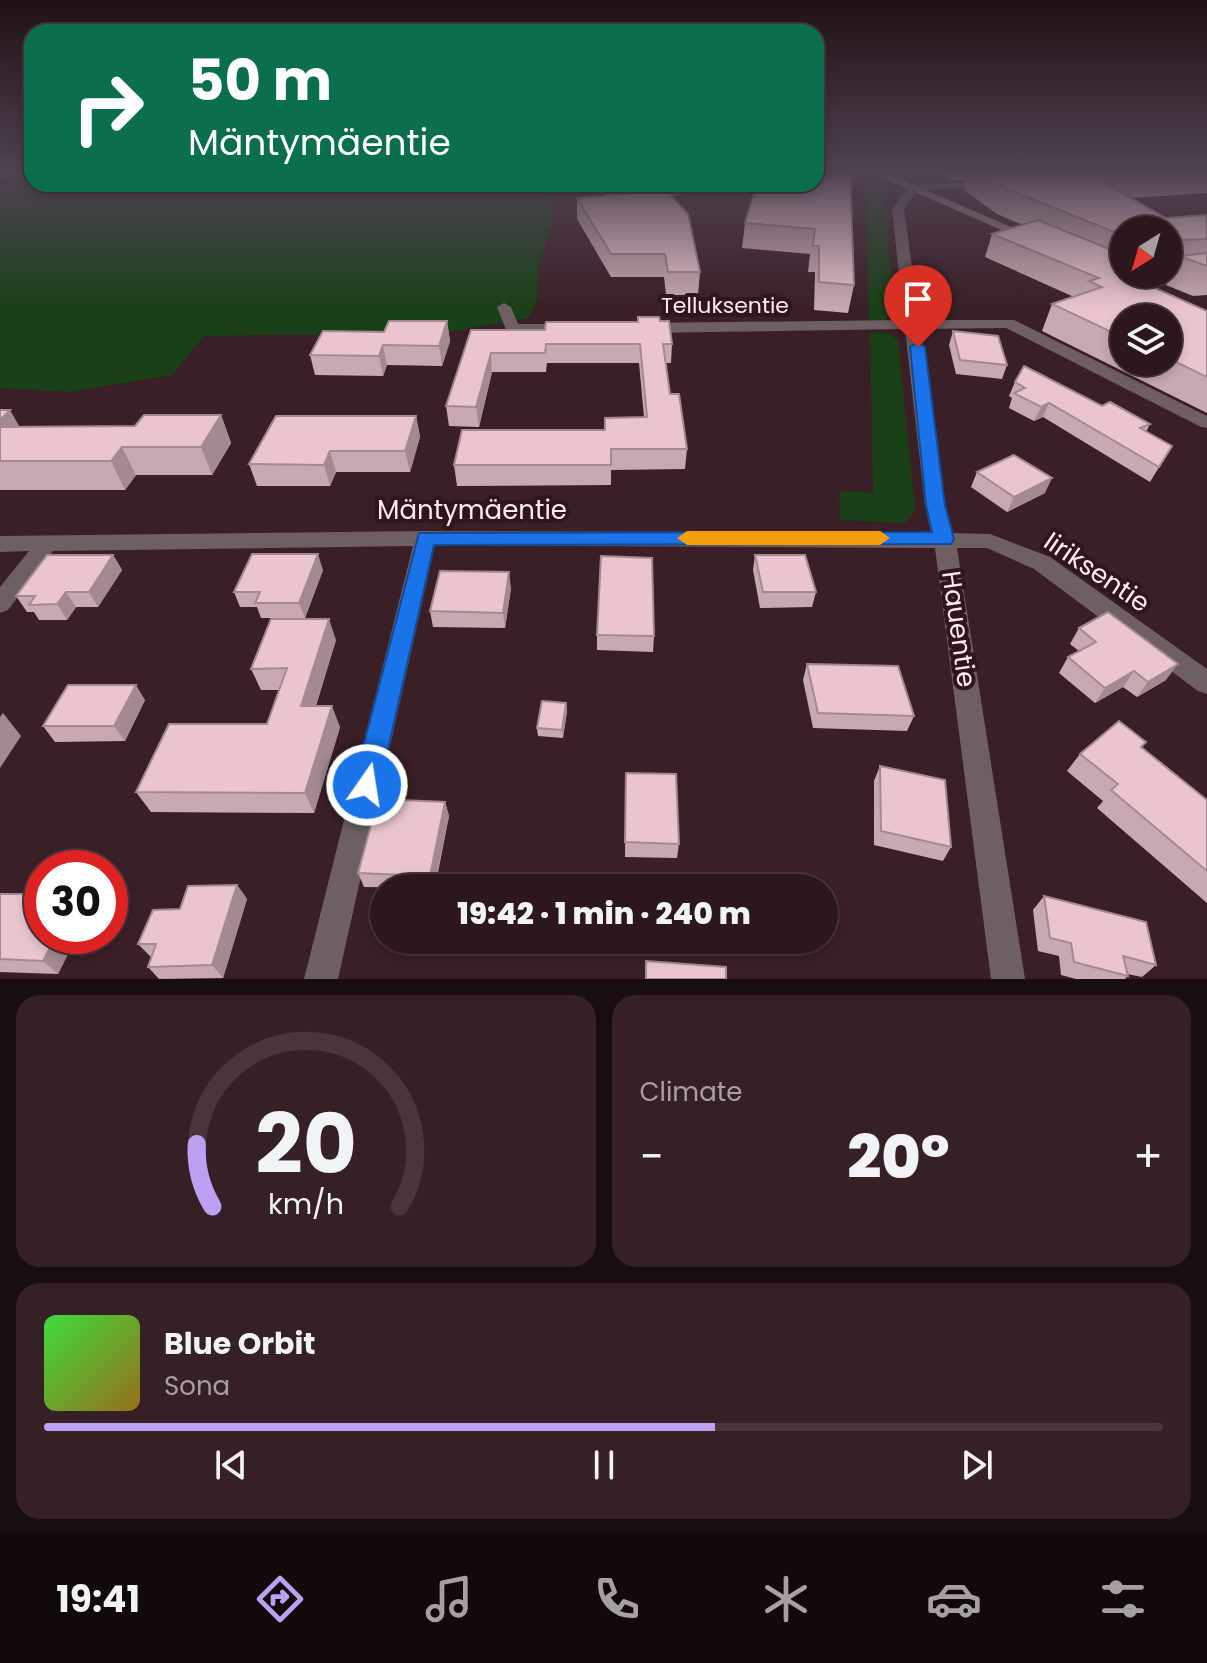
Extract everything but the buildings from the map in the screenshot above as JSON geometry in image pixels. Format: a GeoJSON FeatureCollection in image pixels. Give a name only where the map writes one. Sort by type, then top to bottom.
{"type":"FeatureCollection","features":[{"type":"Feature","properties":{"kind":"street","name":"Hauentie"},"geometry":{"type":"LineString","coordinates":[[899,218],[935,505],[944,539],[1008,979]]}},
{"type":"Feature","properties":{"kind":"street"},"geometry":{"type":"LineString","coordinates":[[983,218],[1045,244]]}},
{"type":"Feature","properties":{"kind":"street"},"geometry":{"type":"LineString","coordinates":[[1182,274],[1207,272]]}},
{"type":"Feature","properties":{"kind":"street"},"geometry":{"type":"LineString","coordinates":[[504,307],[512,329],[590,328]]}},
{"type":"Feature","properties":{"kind":"street","name":"Telluksentie"},"geometry":{"type":"LineString","coordinates":[[619,328],[1009,323],[1207,423]]}},
{"type":"Feature","properties":{"kind":"street"},"geometry":{"type":"LineString","coordinates":[[321,979],[426,538]]}},
{"type":"Feature","properties":{"kind":"street","name":"Mäntymäentie"},"geometry":{"type":"LineString","coordinates":[[0,544],[426,538],[944,539]]}},
{"type":"Feature","properties":{"kind":"street","name":"Iiriksentie"},"geometry":{"type":"LineString","coordinates":[[944,539],[990,541],[1042,563],[1207,683]]}},
{"type":"Feature","properties":{"kind":"street"},"geometry":{"type":"LineString","coordinates":[[0,604],[46,544]]}},
{"type":"Feature","properties":{"kind":"green space"},"geometry":{"type":"Polygon","coordinates":[[[0,218],[553,218],[540,262],[536,301],[529,318],[443,333],[204,336],[172,375],[71,392],[0,388],[0,218]]]}},
{"type":"Feature","properties":{"kind":"green space"},"geometry":{"type":"Polygon","coordinates":[[[867,218],[886,218],[893,311],[885,319],[869,321],[867,218]]]}},
{"type":"Feature","properties":{"kind":"green space"},"geometry":{"type":"Polygon","coordinates":[[[870,332],[890,334],[898,340],[915,510],[905,523],[840,520],[839,491],[873,493],[870,332]]]}},
{"type":"Feature","properties":{"kind":"slow traffic"},"geometry":{"type":"LineString","coordinates":[[687,538],[880,538]]}},
{"type":"Feature","properties":{"kind":"route"},"geometry":{"type":"LineString","coordinates":[[367,785],[426,538],[944,539],[935,505],[918,347]]}}]}
